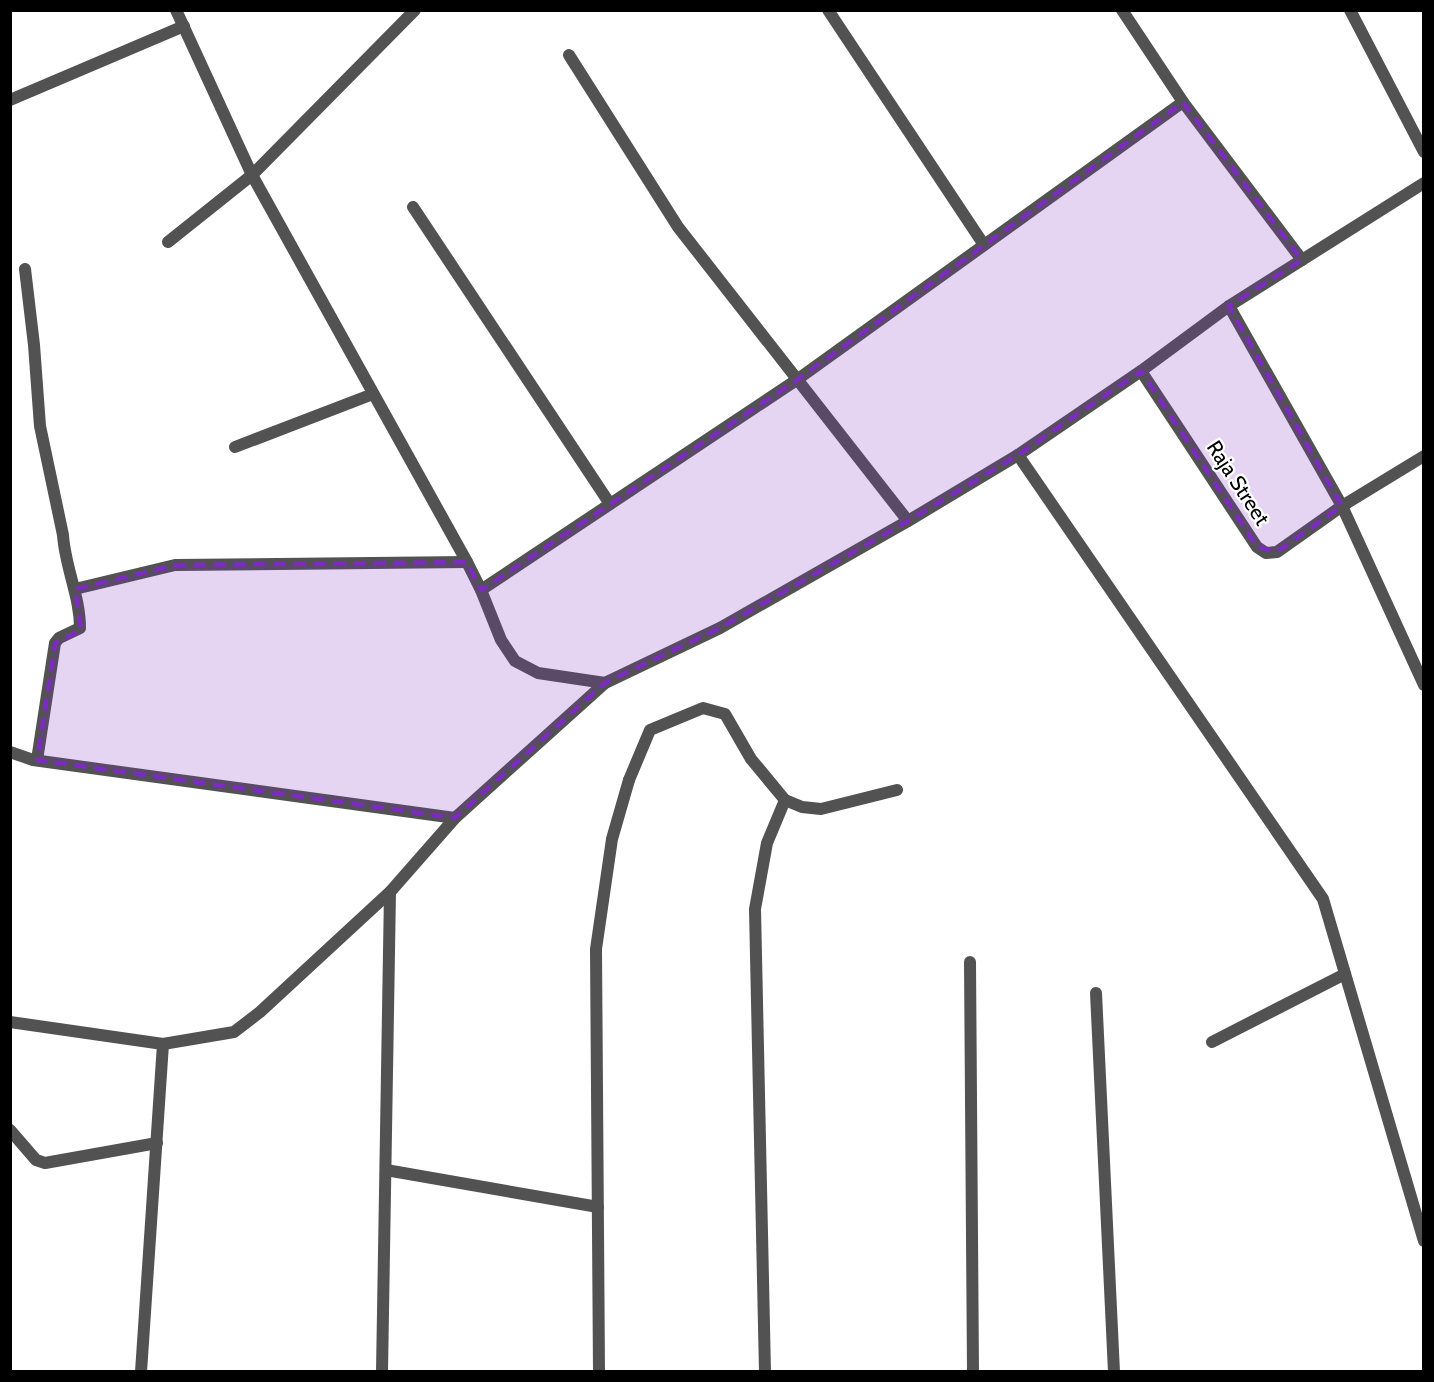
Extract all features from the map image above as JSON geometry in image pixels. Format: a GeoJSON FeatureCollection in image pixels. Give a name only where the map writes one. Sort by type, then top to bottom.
{"type":"FeatureCollection","features":[{"type":"Feature","properties":{"kind":"street"},"geometry":{"type":"LineString","coordinates":[[176,10],[252,175],[467,562],[501,640],[515,661],[538,673],[605,682]]}},
{"type":"Feature","properties":{"kind":"street"},"geometry":{"type":"LineString","coordinates":[[168,242],[252,175],[415,10]]}},
{"type":"Feature","properties":{"kind":"street"},"geometry":{"type":"LineString","coordinates":[[828,10],[984,245]]}},
{"type":"Feature","properties":{"kind":"street"},"geometry":{"type":"LineString","coordinates":[[1122,10],[1183,102],[1302,260]]}},
{"type":"Feature","properties":{"kind":"street"},"geometry":{"type":"LineString","coordinates":[[1350,10],[1424,152]]}},
{"type":"Feature","properties":{"kind":"street"},"geometry":{"type":"LineString","coordinates":[[10,100],[184,26]]}},
{"type":"Feature","properties":{"kind":"street"},"geometry":{"type":"LineString","coordinates":[[569,55],[678,226],[908,521]]}},
{"type":"Feature","properties":{"kind":"street"},"geometry":{"type":"LineString","coordinates":[[481,590],[798,379],[1183,102]]}},
{"type":"Feature","properties":{"kind":"street"},"geometry":{"type":"LineString","coordinates":[[10,1022],[164,1044],[234,1032],[260,1012],[390,892],[455,818],[605,682],[720,628],[908,521],[1018,455],[1141,371],[1229,306],[1424,183]]}},
{"type":"Feature","properties":{"kind":"street"},"geometry":{"type":"LineString","coordinates":[[412,207],[610,504]]}},
{"type":"Feature","properties":{"kind":"street"},"geometry":{"type":"LineString","coordinates":[[25,269],[40,426],[63,535],[63,548],[75,589],[80,628],[59,638],[55,643],[38,760]]}},
{"type":"Feature","properties":{"kind":"street"},"geometry":{"type":"LineString","coordinates":[[1229,306],[1342,506],[1424,685]]}},
{"type":"Feature","properties":{"kind":"street","name":"Raja Street"},"geometry":{"type":"LineString","coordinates":[[1141,371],[1257,547],[1266,553],[1277,552],[1342,506],[1424,456]]}},
{"type":"Feature","properties":{"kind":"street"},"geometry":{"type":"LineString","coordinates":[[235,447],[373,393]]}},
{"type":"Feature","properties":{"kind":"street"},"geometry":{"type":"LineString","coordinates":[[1018,455],[1323,899],[1424,1241]]}},
{"type":"Feature","properties":{"kind":"street"},"geometry":{"type":"LineString","coordinates":[[75,589],[175,565],[467,562]]}},
{"type":"Feature","properties":{"kind":"street"},"geometry":{"type":"LineString","coordinates":[[599,1371],[596,949],[612,839],[629,780],[650,730],[703,708],[725,714],[751,759],[785,800],[802,807],[821,809],[897,790]]}},
{"type":"Feature","properties":{"kind":"street"},"geometry":{"type":"LineString","coordinates":[[10,752],[38,760],[455,818]]}},
{"type":"Feature","properties":{"kind":"street"},"geometry":{"type":"LineString","coordinates":[[765,1371],[755,909],[767,843],[785,800]]}},
{"type":"Feature","properties":{"kind":"street"},"geometry":{"type":"LineString","coordinates":[[382,1371],[390,892]]}},
{"type":"Feature","properties":{"kind":"street"},"geometry":{"type":"LineString","coordinates":[[970,962],[973,1371]]}},
{"type":"Feature","properties":{"kind":"street"},"geometry":{"type":"LineString","coordinates":[[1212,1042],[1345,974]]}},
{"type":"Feature","properties":{"kind":"street"},"geometry":{"type":"LineString","coordinates":[[1096,993],[1114,1371]]}},
{"type":"Feature","properties":{"kind":"street"},"geometry":{"type":"LineString","coordinates":[[141,1371],[164,1044]]}},
{"type":"Feature","properties":{"kind":"street"},"geometry":{"type":"LineString","coordinates":[[10,1130],[36,1161],[45,1163],[157,1143]]}},
{"type":"Feature","properties":{"kind":"street"},"geometry":{"type":"LineString","coordinates":[[386,1170],[598,1207]]}},
{"type":"Feature","properties":{"kind":"highlighted area"},"geometry":{"type":"Polygon","coordinates":[[[1183,102],[1302,260],[1229,306],[1342,506],[1277,552],[1257,547],[1141,371],[1018,455],[908,521],[720,628],[605,683],[455,818],[37,760],[55,643],[81,630],[75,589],[175,565],[467,562],[481,590],[798,379],[1183,102]]]}}]}
